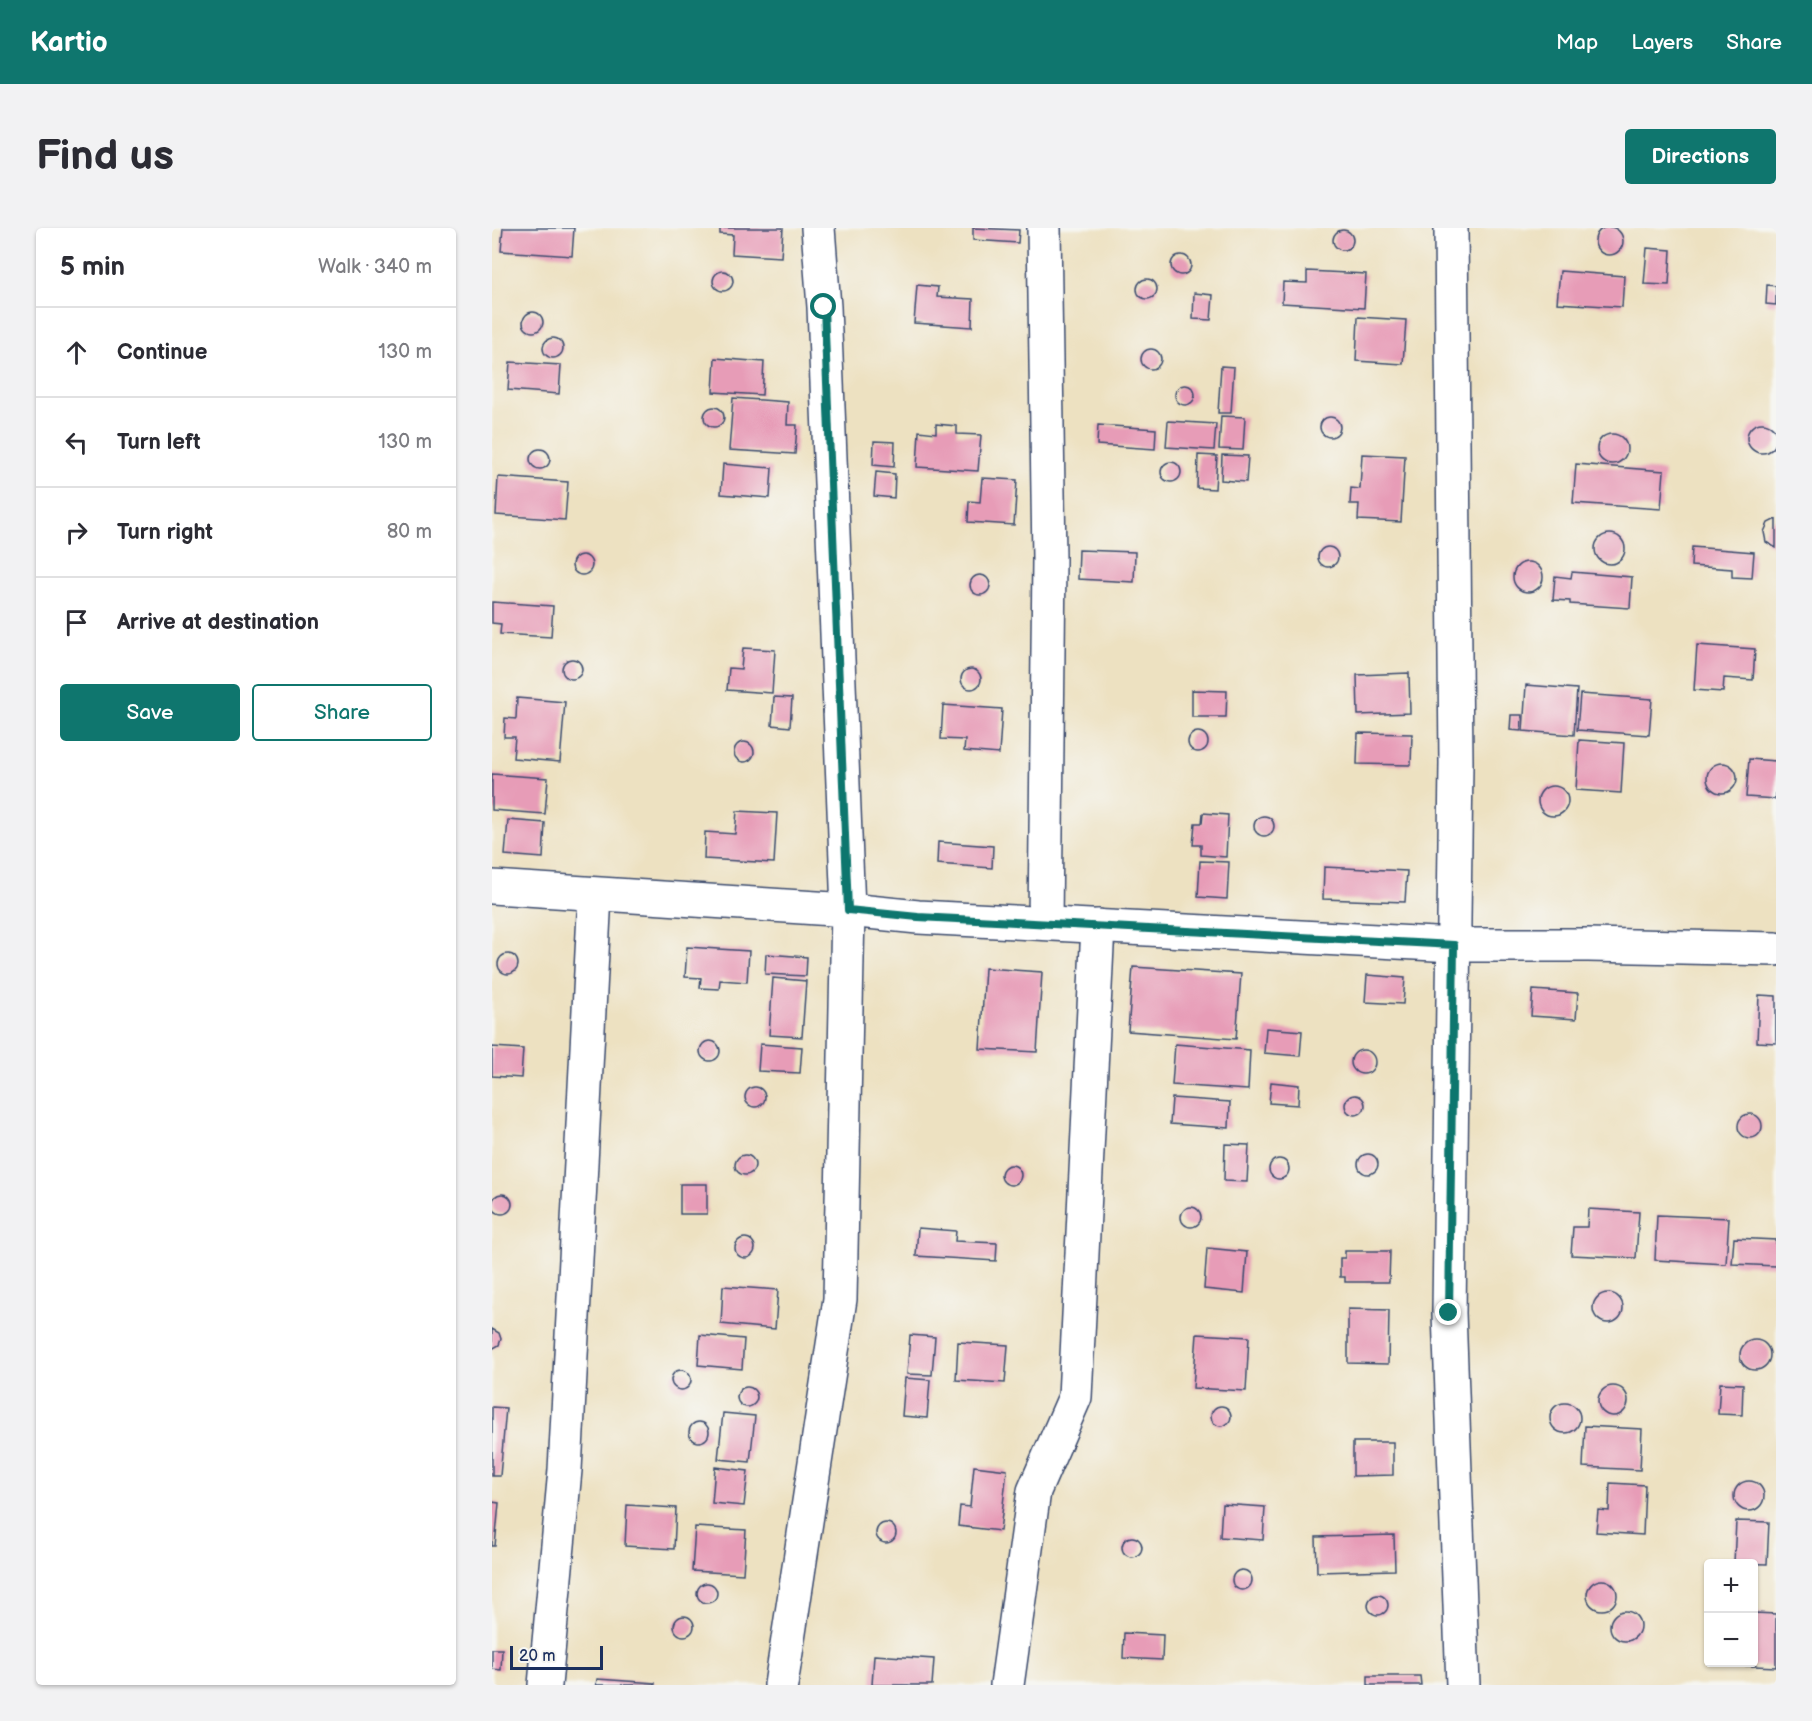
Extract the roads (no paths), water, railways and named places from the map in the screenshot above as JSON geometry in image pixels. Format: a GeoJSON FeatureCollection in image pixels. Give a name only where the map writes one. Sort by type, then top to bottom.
{"type":"FeatureCollection","features":[{"type":"Feature","properties":{"kind":"street"},"geometry":{"type":"LineString","coordinates":[[782,1685],[840,1299],[848,910],[824,307],[818,228]]}},
{"type":"Feature","properties":{"kind":"street"},"geometry":{"type":"LineString","coordinates":[[1044,228],[1049,559],[1045,923]]}},
{"type":"Feature","properties":{"kind":"street"},"geometry":{"type":"LineString","coordinates":[[1451,228],[1456,752],[1449,1313],[1463,1685]]}},
{"type":"Feature","properties":{"kind":"street"},"geometry":{"type":"LineString","coordinates":[[492,887],[848,910],[918,917],[1454,945],[1600,945],[1776,949]]}},
{"type":"Feature","properties":{"kind":"street"},"geometry":{"type":"LineString","coordinates":[[545,1685],[565,1470],[595,895]]}},
{"type":"Feature","properties":{"kind":"street"},"geometry":{"type":"LineString","coordinates":[[1007,1685],[1034,1491],[1075,1398],[1098,926]]}}]}
